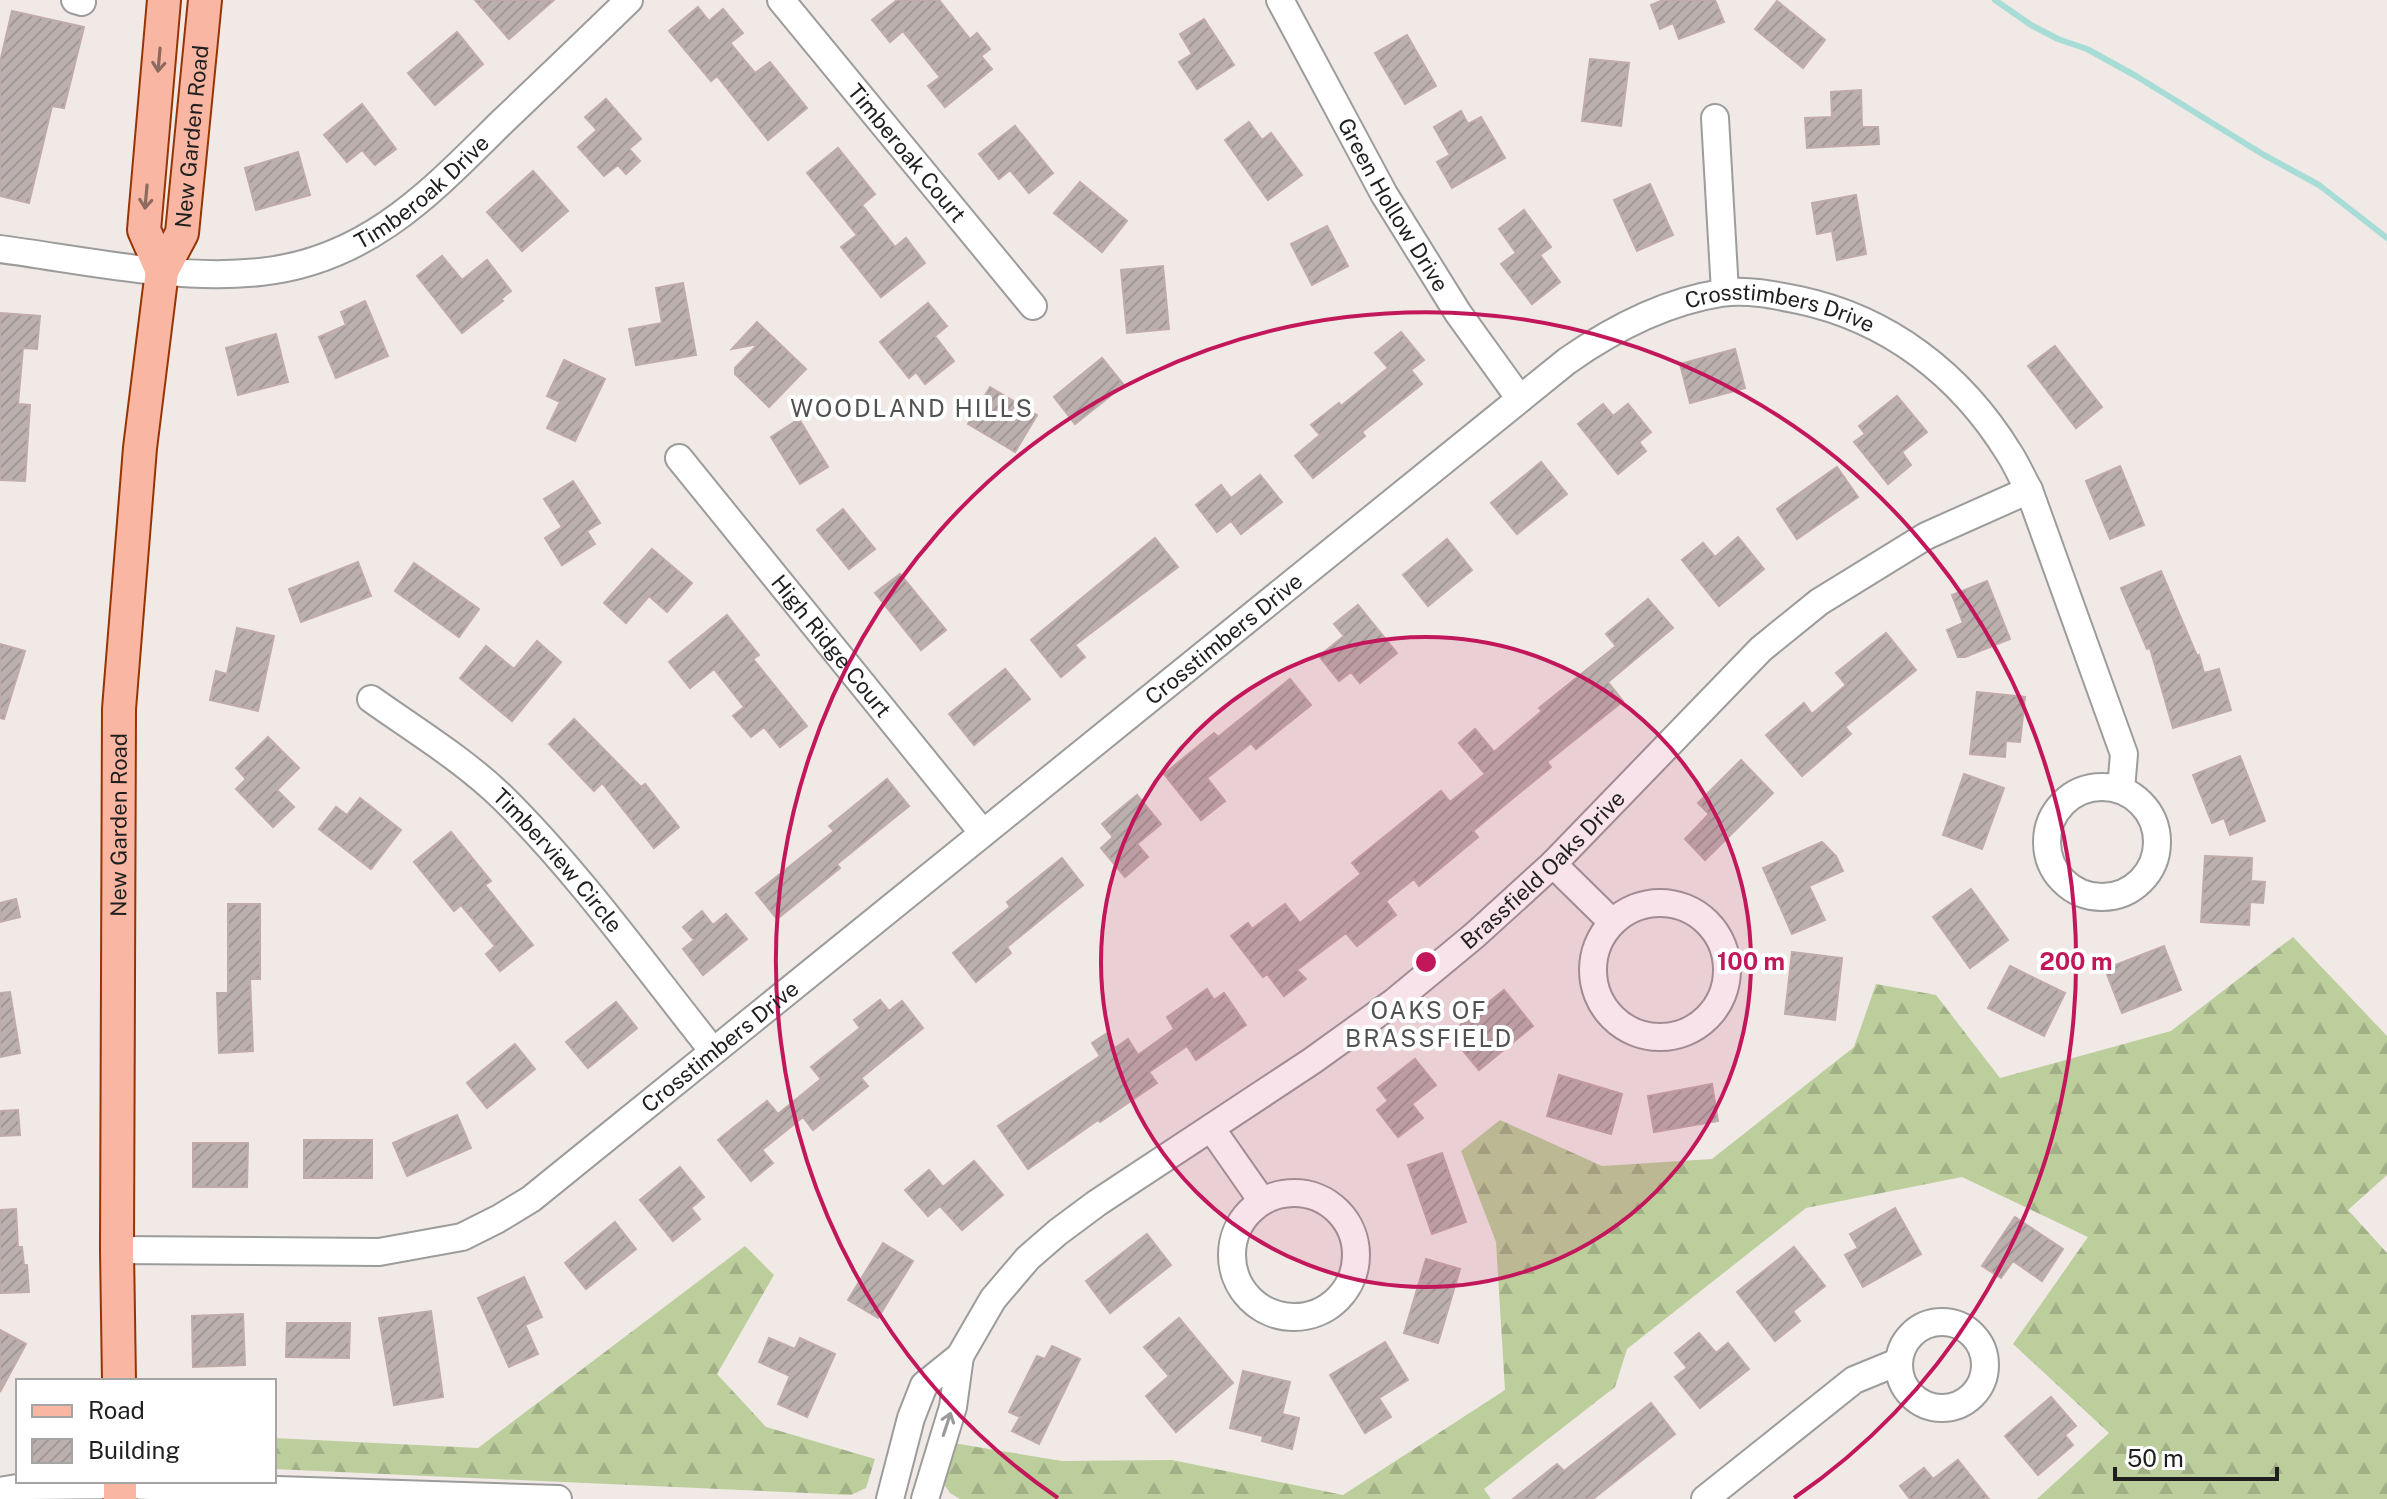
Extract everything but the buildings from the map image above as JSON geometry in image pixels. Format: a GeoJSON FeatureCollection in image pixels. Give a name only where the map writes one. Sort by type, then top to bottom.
{"type":"FeatureCollection","features":[{"type":"Feature","properties":{"kind":"main road","name":"New Garden Road"},"geometry":{"type":"LineString","coordinates":[[162,271],[144,230],[164,0]]}},
{"type":"Feature","properties":{"kind":"main road","name":"New Garden Road"},"geometry":{"type":"LineString","coordinates":[[119,1379],[119,709],[140,448],[162,271],[182,233],[205,0]]}},
{"type":"Feature","properties":{"kind":"street","name":"Timberoak Drive"},"geometry":{"type":"LineString","coordinates":[[0,249],[162,271],[216,274],[296,266],[337,253],[401,217],[629,0]]}},
{"type":"Feature","properties":{"kind":"street","name":"Timberoak Court"},"geometry":{"type":"LineString","coordinates":[[781,0],[1033,306]]}},
{"type":"Feature","properties":{"kind":"street","name":"Green Hollow Drive"},"geometry":{"type":"LineString","coordinates":[[1280,0],[1384,194],[1458,313],[1520,399]]}},
{"type":"Feature","properties":{"kind":"street"},"geometry":{"type":"LineString","coordinates":[[1715,118],[1725,292]]}},
{"type":"Feature","properties":{"kind":"street","name":"Crosstimbers Drive"},"geometry":{"type":"LineString","coordinates":[[117,1250],[379,1252],[462,1237],[498,1219],[531,1199],[1567,361],[1642,315],[1700,297],[1725,292],[1773,295],[1817,304],[1872,323],[1908,345],[1947,376],[1987,420],[2011,454],[2029,490],[2124,754],[2121,789]]}},
{"type":"Feature","properties":{"kind":"street","name":"High Ridge Court"},"geometry":{"type":"LineString","coordinates":[[679,458],[983,833]]}},
{"type":"Feature","properties":{"kind":"street","name":"Brassfield Oaks Drive"},"geometry":{"type":"LineString","coordinates":[[890,1499],[911,1418],[924,1385],[960,1356],[993,1299],[1028,1258],[1097,1203],[1312,1061],[1394,1002],[1475,935],[1553,864],[1761,649],[1819,602],[1926,536],[2029,490]]}},
{"type":"Feature","properties":{"kind":"street","name":"Timberview Circle"},"geometry":{"type":"LineString","coordinates":[[371,699],[465,766],[502,798],[556,856],[713,1051]]}},
{"type":"Feature","properties":{"kind":"street"},"geometry":{"type":"LineString","coordinates":[[2102,786],[2121,789],[2138,799],[2156,829],[2157,846],[2153,863],[2130,890],[2113,896],[2096,897],[2079,893],[2064,883],[2052,868],[2046,850],[2047,830],[2054,813],[2067,798],[2083,789],[2102,786]]}},
{"type":"Feature","properties":{"kind":"street"},"geometry":{"type":"LineString","coordinates":[[1553,864],[1612,922]]}},
{"type":"Feature","properties":{"kind":"street"},"geometry":{"type":"LineString","coordinates":[[1667,903],[1686,908],[1703,919],[1716,933],[1724,951],[1727,970],[1724,990],[1715,1008],[1700,1024],[1680,1034],[1658,1038],[1636,1034],[1616,1022],[1602,1005],[1593,984],[1593,962],[1599,940],[1612,922],[1628,911],[1647,904],[1667,903]]}},
{"type":"Feature","properties":{"kind":"street"},"geometry":{"type":"LineString","coordinates":[[1211,1128],[1262,1201]]}},
{"type":"Feature","properties":{"kind":"street"},"geometry":{"type":"LineString","coordinates":[[1288,1193],[1302,1193],[1327,1202],[1346,1221],[1353,1233],[1356,1260],[1348,1286],[1329,1306],[1317,1312],[1289,1316],[1262,1308],[1242,1288],[1233,1262],[1233,1248],[1242,1221],[1262,1201],[1288,1193]]}},
{"type":"Feature","properties":{"kind":"street","name":"Brassfield Oaks Drive"},"geometry":{"type":"LineString","coordinates":[[925,1499],[953,1407],[960,1356]]}},
{"type":"Feature","properties":{"kind":"street"},"geometry":{"type":"LineString","coordinates":[[1705,1499],[1854,1380],[1898,1362]]}},
{"type":"Feature","properties":{"kind":"street"},"geometry":{"type":"LineString","coordinates":[[0,1491],[29,1486],[558,1499]]}},
{"type":"Feature","properties":{"kind":"green space"},"geometry":{"type":"Polygon","coordinates":[[[2293,937],[2387,1036],[2387,1175],[2348,1210],[2387,1253],[2387,1499],[2037,1499],[2109,1433],[2013,1344],[2088,1237],[1962,1177],[1806,1208],[1627,1349],[1615,1387],[1484,1489],[1491,1499],[960,1499],[950,1493],[942,1481],[953,1443],[1062,1461],[1172,1460],[1343,1495],[1505,1390],[1496,1242],[1461,1151],[1500,1120],[1602,1166],[1712,1159],[1854,1047],[1876,984],[1936,995],[2000,1078],[2171,1031],[2293,937]]]}},
{"type":"Feature","properties":{"kind":"green space"},"geometry":{"type":"Polygon","coordinates":[[[745,1246],[774,1275],[717,1374],[766,1427],[875,1459],[866,1488],[851,1495],[276,1469],[276,1438],[478,1448],[745,1246]]]}},
{"type":"Feature","properties":{"kind":"waterway"},"geometry":{"type":"LineString","coordinates":[[1995,0],[2031,25],[2087,49],[2136,76],[2319,185],[2387,238]]}},
{"type":"Feature","properties":{"kind":"district","name":"WOODLAND HILLS"},"geometry":{"type":"Point","coordinates":[912,408]}},
{"type":"Feature","properties":{"kind":"district","name":"OAKS OF BRASSFIELD"},"geometry":{"type":"Point","coordinates":[1429,1024]}}]}
